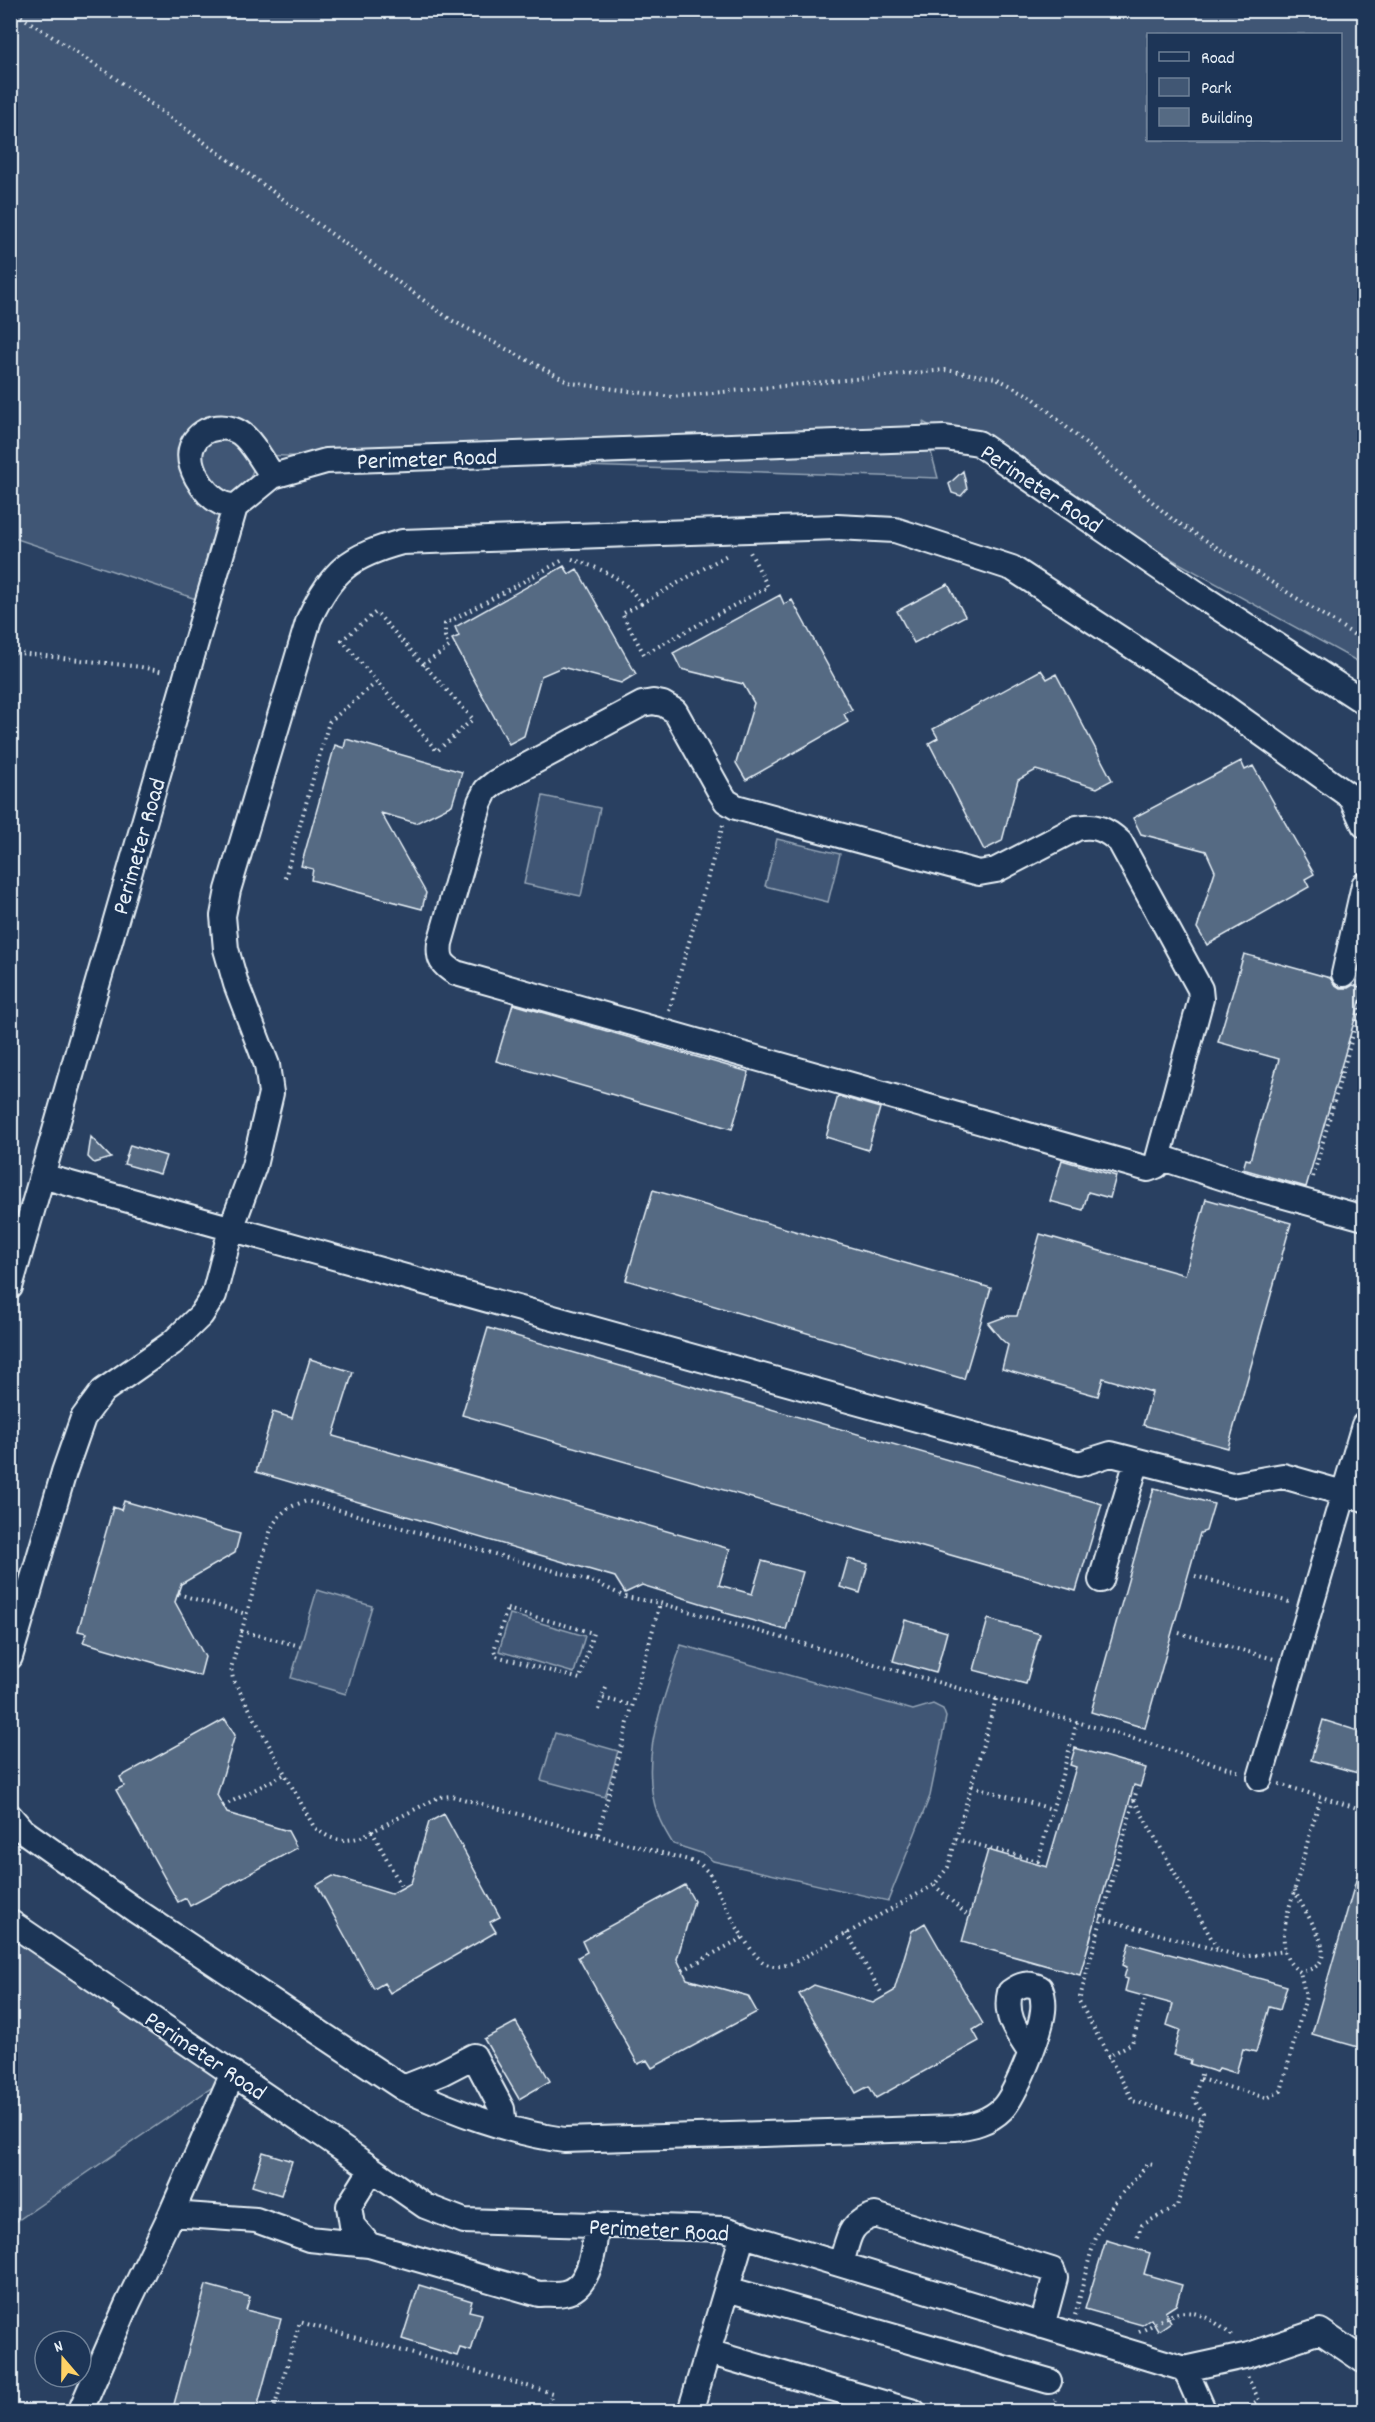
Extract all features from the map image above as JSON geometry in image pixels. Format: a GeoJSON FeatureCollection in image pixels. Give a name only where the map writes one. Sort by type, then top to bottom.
{"type":"FeatureCollection","features":[{"type":"Feature","properties":{"kind":"street"},"geometry":{"type":"LineString","coordinates":[[235,507],[220,502],[206,490],[195,474],[191,460],[192,445],[202,433],[213,428],[224,427],[234,430],[245,437],[273,476]]}},
{"type":"Feature","properties":{"kind":"street","name":"Perimeter Road"},"geometry":{"type":"LineString","coordinates":[[10,1287],[235,507],[273,476],[326,461],[945,438],[978,443],[1202,597],[1365,702]]}},
{"type":"Feature","properties":{"kind":"street"},"geometry":{"type":"LineString","coordinates":[[10,1657],[82,1418],[103,1391],[172,1343],[201,1315],[214,1295],[231,1229],[254,1166],[272,1093],[267,1065],[236,984],[226,949],[223,916],[228,890],[309,619],[321,593],[337,573],[356,558],[402,542],[837,527],[895,530],[1012,568],[1219,703],[1352,797],[1365,825]]}},
{"type":"Feature","properties":{"kind":"street"},"geometry":{"type":"LineString","coordinates":[[652,702],[663,704],[675,711],[719,790],[736,807],[979,873],[996,870],[1077,828],[1087,826],[1110,832],[1120,842],[1200,989],[1201,999],[1159,1157],[1156,1166],[1148,1169],[663,1031],[456,973],[444,966],[439,955],[440,943],[480,802],[486,790],[496,782],[642,704],[652,702]]}},
{"type":"Feature","properties":{"kind":"street"},"geometry":{"type":"LineString","coordinates":[[1344,974],[1365,885]]}},
{"type":"Feature","properties":{"kind":"street"},"geometry":{"type":"LineString","coordinates":[[1159,1157],[1252,1187],[1365,1218]]}},
{"type":"Feature","properties":{"kind":"street"},"geometry":{"type":"LineString","coordinates":[[42,1176],[1079,1464],[1111,1454],[1232,1485],[1283,1476],[1355,1496]]}},
{"type":"Feature","properties":{"kind":"street"},"geometry":{"type":"LineString","coordinates":[[1260,1779],[1311,1608],[1355,1496],[1365,1425]]}},
{"type":"Feature","properties":{"kind":"street"},"geometry":{"type":"LineString","coordinates":[[1101,1580],[1137,1461]]}},
{"type":"Feature","properties":{"kind":"street"},"geometry":{"type":"LineString","coordinates":[[10,1816],[22,1830],[135,1910],[403,2088],[449,2109],[536,2136],[564,2140],[972,2126],[988,2119],[1011,2099],[1030,2052]]}},
{"type":"Feature","properties":{"kind":"street","name":"Perimeter Road"},"geometry":{"type":"LineString","coordinates":[[10,1922],[425,2206],[464,2221],[724,2229],[1185,2369]]}},
{"type":"Feature","properties":{"kind":"street"},"geometry":{"type":"LineString","coordinates":[[403,2088],[441,2073],[474,2056],[502,2109],[504,2127]]}},
{"type":"Feature","properties":{"kind":"street"},"geometry":{"type":"LineString","coordinates":[[80,2412],[233,2073]]}},
{"type":"Feature","properties":{"kind":"street"},"geometry":{"type":"LineString","coordinates":[[369,2246],[352,2225],[349,2206],[372,2169]]}},
{"type":"Feature","properties":{"kind":"street"},"geometry":{"type":"LineString","coordinates":[[171,2214],[256,2220],[309,2239],[369,2246],[539,2294],[566,2293],[583,2281],[593,2252],[596,2224]]}},
{"type":"Feature","properties":{"kind":"street"},"geometry":{"type":"LineString","coordinates":[[841,2264],[852,2228],[861,2219],[875,2215],[1052,2270],[1055,2278],[1042,2326]]}},
{"type":"Feature","properties":{"kind":"street"},"geometry":{"type":"LineString","coordinates":[[692,2411],[743,2234]]}},
{"type":"Feature","properties":{"kind":"street"},"geometry":{"type":"LineString","coordinates":[[727,2289],[1048,2381]]}},
{"type":"Feature","properties":{"kind":"street"},"geometry":{"type":"LineString","coordinates":[[1204,2412],[1185,2369],[1244,2355],[1320,2331],[1365,2361]]}},
{"type":"Feature","properties":{"kind":"street"},"geometry":{"type":"LineString","coordinates":[[708,2352],[901,2410]]}},
{"type":"Feature","properties":{"kind":"path"},"geometry":{"type":"LineString","coordinates":[[11,10],[108,73],[451,320],[572,383],[672,397],[945,369],[996,378],[1032,397],[1172,519],[1365,640]]}},
{"type":"Feature","properties":{"kind":"path"},"geometry":{"type":"LineString","coordinates":[[731,553],[622,614],[644,654],[768,586],[748,549],[741,547]]}},
{"type":"Feature","properties":{"kind":"path"},"geometry":{"type":"LineString","coordinates":[[423,665],[449,647],[445,636],[446,624],[567,558],[597,568],[626,584],[632,589],[640,604]]}},
{"type":"Feature","properties":{"kind":"path"},"geometry":{"type":"LineString","coordinates":[[376,612],[472,719],[436,751],[377,682],[342,640],[376,612]]}},
{"type":"Feature","properties":{"kind":"path"},"geometry":{"type":"LineString","coordinates":[[10,652],[141,667],[186,677]]}},
{"type":"Feature","properties":{"kind":"path"},"geometry":{"type":"LineString","coordinates":[[285,878],[329,722],[377,682]]}},
{"type":"Feature","properties":{"kind":"path"},"geometry":{"type":"LineString","coordinates":[[663,1031],[729,802]]}},
{"type":"Feature","properties":{"kind":"path"},"geometry":{"type":"LineString","coordinates":[[1313,1177],[1365,995]]}},
{"type":"Feature","properties":{"kind":"path"},"geometry":{"type":"LineString","coordinates":[[996,1699],[948,1867],[934,1886],[799,1960],[787,1965],[775,1966],[764,1962],[744,1937],[709,1873],[700,1865],[598,1834],[452,1796],[439,1797],[372,1832],[348,1841],[336,1841],[324,1836],[314,1827],[233,1679],[233,1657],[271,1529],[278,1516],[290,1506],[307,1501],[597,1582],[625,1597],[660,1603],[1077,1722],[1365,1810]]}},
{"type":"Feature","properties":{"kind":"path"},"geometry":{"type":"LineString","coordinates":[[1194,1576],[1311,1608]]}},
{"type":"Feature","properties":{"kind":"path"},"geometry":{"type":"LineString","coordinates":[[178,1594],[246,1614]]}},
{"type":"Feature","properties":{"kind":"path"},"geometry":{"type":"LineString","coordinates":[[598,1834],[660,1603]]}},
{"type":"Feature","properties":{"kind":"path"},"geometry":{"type":"LineString","coordinates":[[507,1609],[593,1634],[580,1679],[496,1656],[494,1650],[507,1609]]}},
{"type":"Feature","properties":{"kind":"path"},"geometry":{"type":"LineString","coordinates":[[240,1631],[300,1647]]}},
{"type":"Feature","properties":{"kind":"path"},"geometry":{"type":"LineString","coordinates":[[1179,1633],[1294,1665]]}},
{"type":"Feature","properties":{"kind":"path"},"geometry":{"type":"LineString","coordinates":[[599,1710],[606,1688]]}},
{"type":"Feature","properties":{"kind":"path"},"geometry":{"type":"LineString","coordinates":[[602,1698],[631,1706]]}},
{"type":"Feature","properties":{"kind":"path"},"geometry":{"type":"LineString","coordinates":[[956,1839],[1038,1860],[1077,1722]]}},
{"type":"Feature","properties":{"kind":"path"},"geometry":{"type":"LineString","coordinates":[[223,1806],[285,1774]]}},
{"type":"Feature","properties":{"kind":"path"},"geometry":{"type":"LineString","coordinates":[[972,1786],[1052,1809]]}},
{"type":"Feature","properties":{"kind":"path"},"geometry":{"type":"LineString","coordinates":[[1137,1789],[1079,2001],[1107,2057],[1133,2101],[1202,2120]]}},
{"type":"Feature","properties":{"kind":"path"},"geometry":{"type":"LineString","coordinates":[[1200,2079],[1267,2098],[1281,2091],[1306,1997],[1300,1972],[1289,1964],[1285,1951],[1284,1934],[1321,1798]]}},
{"type":"Feature","properties":{"kind":"path"},"geometry":{"type":"LineString","coordinates":[[1134,1800],[1218,1950]]}},
{"type":"Feature","properties":{"kind":"path"},"geometry":{"type":"LineString","coordinates":[[372,1832],[402,1888]]}},
{"type":"Feature","properties":{"kind":"path"},"geometry":{"type":"LineString","coordinates":[[934,1886],[966,1914]]}},
{"type":"Feature","properties":{"kind":"path"},"geometry":{"type":"LineString","coordinates":[[1295,1890],[1324,1950],[1322,1962],[1313,1970],[1300,1972]]}},
{"type":"Feature","properties":{"kind":"path"},"geometry":{"type":"LineString","coordinates":[[1100,1918],[1242,1957],[1285,1951]]}},
{"type":"Feature","properties":{"kind":"path"},"geometry":{"type":"LineString","coordinates":[[847,1933],[882,1994]]}},
{"type":"Feature","properties":{"kind":"path"},"geometry":{"type":"LineString","coordinates":[[683,1970],[744,1937]]}},
{"type":"Feature","properties":{"kind":"path"},"geometry":{"type":"LineString","coordinates":[[1107,2057],[1132,2043],[1145,2000]]}},
{"type":"Feature","properties":{"kind":"path"},"geometry":{"type":"LineString","coordinates":[[1137,2237],[1142,2225],[1177,2206],[1202,2120],[1203,2114],[1194,2099],[1202,2071]]}},
{"type":"Feature","properties":{"kind":"path"},"geometry":{"type":"LineString","coordinates":[[1085,2318],[1075,2315],[1104,2219],[1124,2190],[1147,2164],[1155,2165]]}},
{"type":"Feature","properties":{"kind":"path"},"geometry":{"type":"LineString","coordinates":[[1136,2333],[1173,2314],[1192,2313],[1207,2318],[1222,2327],[1243,2346],[1247,2375],[1260,2400],[1239,2412]]}},
{"type":"Feature","properties":{"kind":"path"},"geometry":{"type":"LineString","coordinates":[[273,2412],[300,2322],[552,2393],[547,2412]]}},
{"type":"Feature","properties":{"kind":"path"},"geometry":{"type":"LineString","coordinates":[[222,2412],[224,2401]]}},
{"type":"Feature","properties":{"kind":"green space"},"geometry":{"type":"Polygon","coordinates":[[[11,11],[1364,11],[1364,665],[923,422],[938,478],[258,455],[208,603],[11,537],[11,11]]]}},
{"type":"Feature","properties":{"kind":"green space"},"geometry":{"type":"Polygon","coordinates":[[[543,796],[600,808],[581,896],[524,884],[543,796]]]}},
{"type":"Feature","properties":{"kind":"green space"},"geometry":{"type":"Polygon","coordinates":[[[777,839],[840,854],[828,902],[765,886],[777,839]]]}},
{"type":"Feature","properties":{"kind":"green space"},"geometry":{"type":"Polygon","coordinates":[[[317,1590],[372,1606],[346,1694],[291,1678],[317,1590]]]}},
{"type":"Feature","properties":{"kind":"green space"},"geometry":{"type":"Polygon","coordinates":[[[510,1614],[585,1636],[574,1673],[499,1651],[510,1614]]]}},
{"type":"Feature","properties":{"kind":"green space"},"geometry":{"type":"Polygon","coordinates":[[[681,1645],[913,1710],[933,1704],[943,1709],[946,1717],[930,1796],[888,1901],[713,1861],[704,1854],[673,1844],[658,1815],[652,1794],[650,1772],[655,1730],[681,1645]]]}},
{"type":"Feature","properties":{"kind":"green space"},"geometry":{"type":"Polygon","coordinates":[[[555,1733],[618,1751],[605,1797],[541,1780],[555,1733]]]}},
{"type":"Feature","properties":{"kind":"green space"},"geometry":{"type":"Polygon","coordinates":[[[10,1922],[233,2073],[11,2225],[10,2225],[10,1922]]]}},
{"type":"Feature","properties":{"kind":"building"},"geometry":{"type":"Polygon","coordinates":[[[963,471],[967,489],[961,496],[952,493],[949,484],[963,471]]]}},
{"type":"Feature","properties":{"kind":"building"},"geometry":{"type":"Polygon","coordinates":[[[564,566],[569,574],[577,569],[636,674],[621,683],[562,667],[541,676],[524,736],[509,744],[452,639],[459,636],[455,627],[564,566]]]}},
{"type":"Feature","properties":{"kind":"building"},"geometry":{"type":"Polygon","coordinates":[[[948,584],[965,616],[914,643],[897,611],[948,584]]]}},
{"type":"Feature","properties":{"kind":"building"},"geometry":{"type":"Polygon","coordinates":[[[780,595],[784,604],[792,600],[852,710],[844,714],[848,722],[746,780],[736,763],[754,703],[743,684],[681,669],[673,653],[780,595]]]}},
{"type":"Feature","properties":{"kind":"building"},"geometry":{"type":"Polygon","coordinates":[[[1041,670],[1047,679],[1056,674],[1112,780],[1097,788],[1036,770],[1018,780],[1002,841],[984,850],[929,743],[938,738],[933,729],[1041,670]]]}},
{"type":"Feature","properties":{"kind":"building"},"geometry":{"type":"Polygon","coordinates":[[[346,739],[462,772],[452,805],[416,823],[381,813],[426,893],[422,909],[311,880],[313,869],[301,866],[335,745],[344,748],[346,739]]]}},
{"type":"Feature","properties":{"kind":"building"},"geometry":{"type":"Polygon","coordinates":[[[1241,761],[1245,770],[1253,766],[1314,874],[1305,879],[1309,887],[1207,945],[1197,928],[1215,871],[1206,851],[1141,834],[1133,818],[1241,761]]]}},
{"type":"Feature","properties":{"kind":"building"},"geometry":{"type":"Polygon","coordinates":[[[1244,954],[1330,978],[1340,988],[1353,985],[1364,988],[1306,1187],[1243,1169],[1246,1159],[1250,1160],[1279,1059],[1218,1042],[1244,954]]]}},
{"type":"Feature","properties":{"kind":"building"},"geometry":{"type":"Polygon","coordinates":[[[513,1004],[749,1072],[732,1129],[496,1061],[513,1004]]]}},
{"type":"Feature","properties":{"kind":"building"},"geometry":{"type":"Polygon","coordinates":[[[838,1096],[880,1108],[868,1150],[826,1137],[838,1096]]]}},
{"type":"Feature","properties":{"kind":"building"},"geometry":{"type":"Polygon","coordinates":[[[91,1137],[111,1158],[94,1163],[88,1157],[91,1137]]]}},
{"type":"Feature","properties":{"kind":"building"},"geometry":{"type":"Polygon","coordinates":[[[130,1145],[166,1156],[160,1174],[124,1164],[130,1145]]]}},
{"type":"Feature","properties":{"kind":"building"},"geometry":{"type":"Polygon","coordinates":[[[1062,1160],[1116,1176],[1110,1198],[1088,1192],[1083,1210],[1050,1201],[1062,1160]]]}},
{"type":"Feature","properties":{"kind":"building"},"geometry":{"type":"Polygon","coordinates":[[[653,1190],[991,1288],[964,1379],[626,1280],[653,1190]]]}},
{"type":"Feature","properties":{"kind":"building"},"geometry":{"type":"Polygon","coordinates":[[[1206,1199],[1291,1223],[1228,1448],[1143,1425],[1152,1392],[1103,1378],[1098,1396],[1002,1369],[1008,1345],[988,1323],[1007,1316],[1017,1316],[1040,1234],[1185,1275],[1206,1199]]]}},
{"type":"Feature","properties":{"kind":"building"},"geometry":{"type":"Polygon","coordinates":[[[488,1328],[1102,1504],[1076,1591],[462,1415],[488,1328]]]}},
{"type":"Feature","properties":{"kind":"building"},"geometry":{"type":"Polygon","coordinates":[[[310,1359],[353,1372],[333,1436],[730,1549],[719,1585],[752,1594],[762,1561],[803,1572],[786,1630],[722,1612],[723,1610],[642,1585],[625,1593],[615,1577],[256,1472],[273,1412],[292,1418],[310,1359]]]}},
{"type":"Feature","properties":{"kind":"building"},"geometry":{"type":"Polygon","coordinates":[[[1154,1488],[1214,1504],[1206,1531],[1200,1533],[1145,1728],[1091,1712],[1154,1488]]]}},
{"type":"Feature","properties":{"kind":"building"},"geometry":{"type":"Polygon","coordinates":[[[124,1501],[240,1534],[235,1553],[181,1584],[175,1602],[205,1657],[200,1676],[83,1642],[87,1633],[78,1631],[113,1507],[121,1510],[124,1501]]]}},
{"type":"Feature","properties":{"kind":"building"},"geometry":{"type":"Polygon","coordinates":[[[848,1559],[868,1564],[860,1593],[840,1587],[848,1559]]]}},
{"type":"Feature","properties":{"kind":"building"},"geometry":{"type":"Polygon","coordinates":[[[988,1619],[1040,1634],[1026,1684],[974,1670],[988,1619]]]}},
{"type":"Feature","properties":{"kind":"building"},"geometry":{"type":"Polygon","coordinates":[[[905,1620],[947,1632],[936,1673],[893,1661],[905,1620]]]}},
{"type":"Feature","properties":{"kind":"building"},"geometry":{"type":"Polygon","coordinates":[[[225,1719],[235,1735],[217,1795],[227,1813],[288,1831],[297,1848],[190,1906],[186,1898],[178,1902],[116,1790],[124,1786],[120,1777],[225,1719]]]}},
{"type":"Feature","properties":{"kind":"building"},"geometry":{"type":"Polygon","coordinates":[[[1323,1720],[1365,1733],[1365,1775],[1311,1760],[1323,1720]]]}},
{"type":"Feature","properties":{"kind":"building"},"geometry":{"type":"Polygon","coordinates":[[[1075,1748],[1146,1768],[1140,1787],[1134,1785],[1080,1975],[962,1942],[988,1850],[1047,1867],[1076,1767],[1070,1765],[1075,1748]]]}},
{"type":"Feature","properties":{"kind":"building"},"geometry":{"type":"Polygon","coordinates":[[[444,1814],[500,1917],[490,1922],[496,1932],[390,1993],[384,1983],[374,1989],[317,1885],[333,1876],[391,1894],[411,1883],[429,1822],[444,1814]]]}},
{"type":"Feature","properties":{"kind":"building"},"geometry":{"type":"Polygon","coordinates":[[[1360,1866],[1365,1867],[1365,2049],[1312,2034],[1360,1866]]]}},
{"type":"Feature","properties":{"kind":"building"},"geometry":{"type":"Polygon","coordinates":[[[685,1885],[694,1901],[677,1959],[687,1979],[748,1996],[757,2012],[652,2068],[647,2060],[638,2064],[578,1957],[587,1952],[582,1941],[685,1885]]]}},
{"type":"Feature","properties":{"kind":"building"},"geometry":{"type":"Polygon","coordinates":[[[925,1923],[983,2024],[973,2030],[979,2041],[876,2098],[869,2086],[856,2093],[799,1994],[814,1985],[873,2003],[894,1991],[912,1931],[925,1923]]]}},
{"type":"Feature","properties":{"kind":"building"},"geometry":{"type":"Polygon","coordinates":[[[1129,1943],[1287,1986],[1280,2010],[1269,2007],[1256,2052],[1243,2049],[1236,2073],[1219,2068],[1217,2072],[1190,2064],[1191,2060],[1173,2055],[1180,2030],[1167,2025],[1173,2004],[1125,1991],[1128,1979],[1124,1978],[1127,1967],[1123,1965],[1129,1943]]]}},
{"type":"Feature","properties":{"kind":"building"},"geometry":{"type":"Polygon","coordinates":[[[516,2022],[550,2081],[519,2099],[484,2039],[516,2022]]]}},
{"type":"Feature","properties":{"kind":"building"},"geometry":{"type":"Polygon","coordinates":[[[263,2152],[292,2161],[281,2195],[252,2186],[263,2152]]]}},
{"type":"Feature","properties":{"kind":"building"},"geometry":{"type":"Polygon","coordinates":[[[1106,2240],[1150,2253],[1144,2274],[1182,2285],[1176,2305],[1165,2312],[1171,2322],[1158,2331],[1151,2319],[1142,2325],[1085,2309],[1106,2240]]]}},
{"type":"Feature","properties":{"kind":"building"},"geometry":{"type":"Polygon","coordinates":[[[206,2285],[250,2297],[246,2310],[281,2319],[256,2412],[187,2412],[173,2408],[206,2285]]]}},
{"type":"Feature","properties":{"kind":"building"},"geometry":{"type":"Polygon","coordinates":[[[419,2285],[472,2301],[469,2311],[482,2314],[471,2351],[460,2348],[457,2356],[402,2339],[419,2285]]]}}]}
